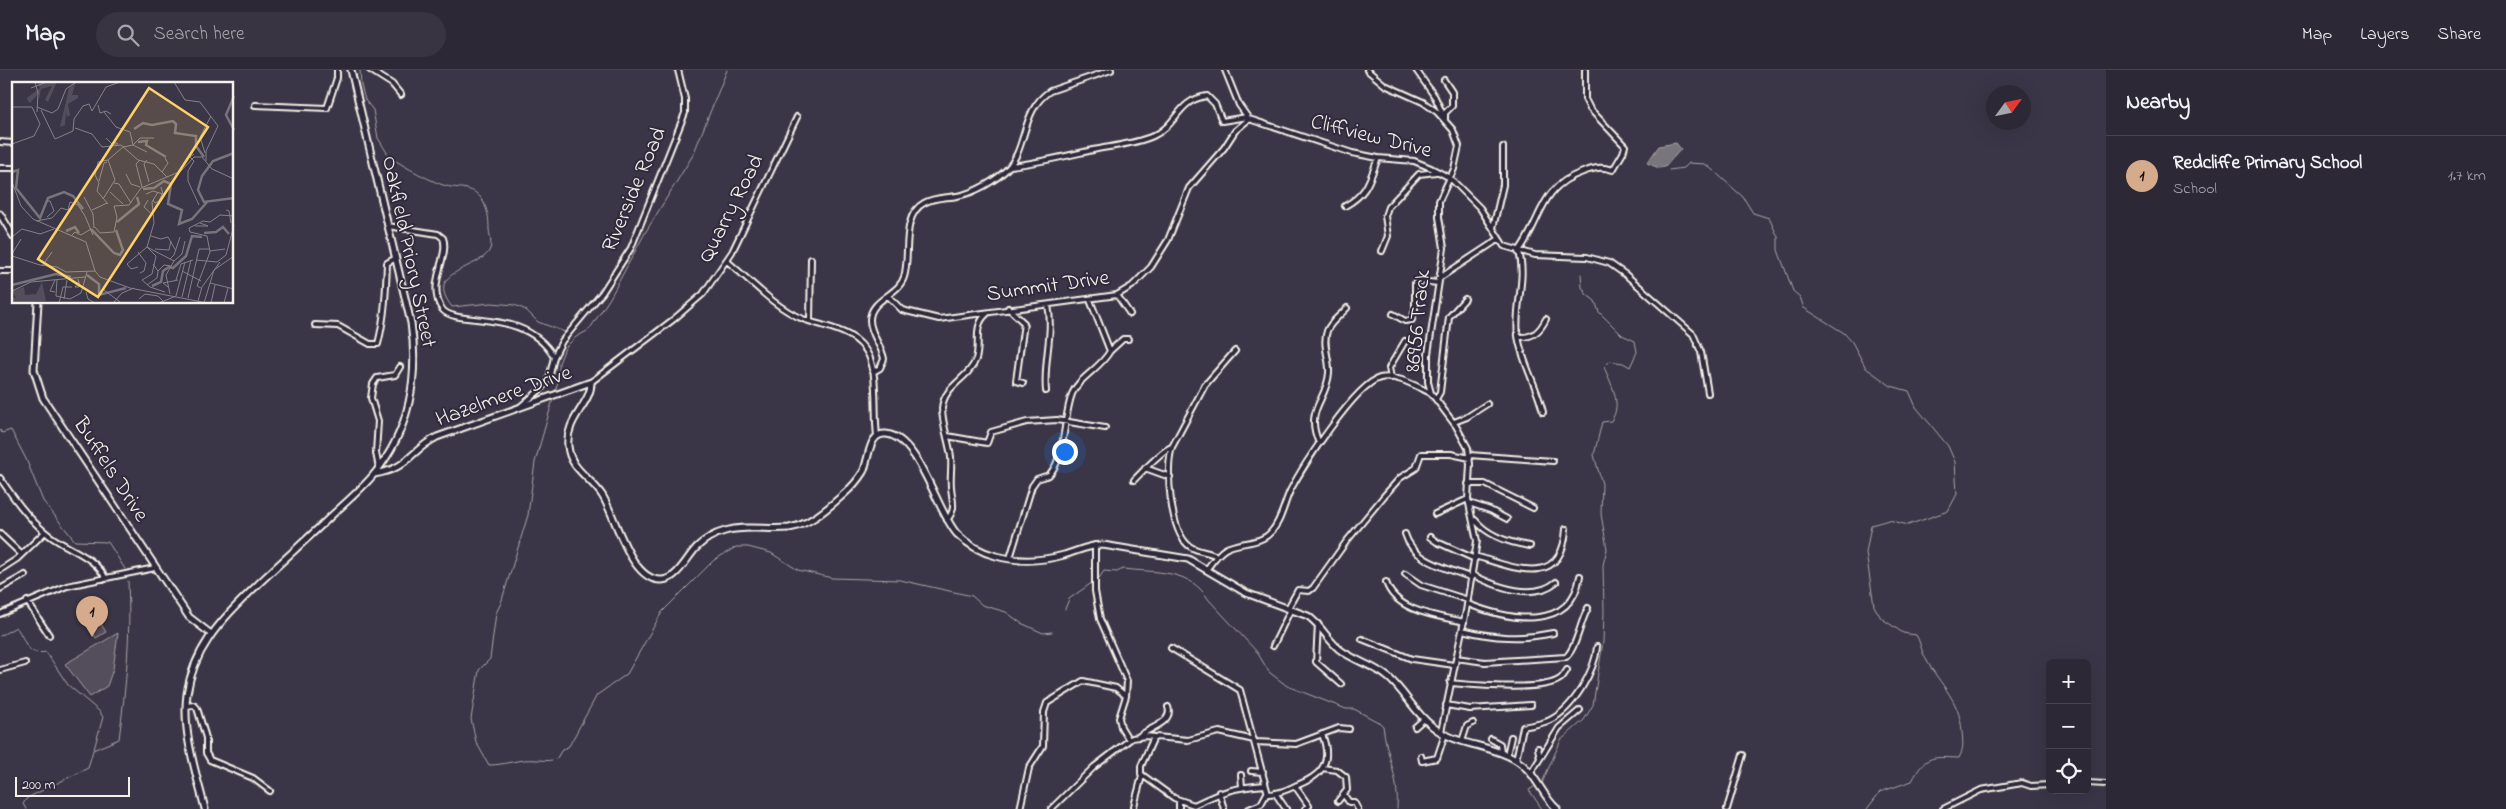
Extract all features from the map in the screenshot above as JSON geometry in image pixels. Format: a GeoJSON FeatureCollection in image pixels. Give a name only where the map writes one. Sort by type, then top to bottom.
{"type":"FeatureCollection","features":[{"type":"Feature","properties":{"kind":"street"},"geometry":{"type":"LineString","coordinates":[[255,105],[324,110],[331,101],[337,78],[337,70]]}},
{"type":"Feature","properties":{"kind":"street","name":"Oakfield Priory Street"},"geometry":{"type":"LineString","coordinates":[[205,809],[190,748],[186,706],[193,670],[210,634],[234,607],[374,474],[401,428],[411,396],[414,376],[413,334],[351,70]]}},
{"type":"Feature","properties":{"kind":"street"},"geometry":{"type":"LineString","coordinates":[[370,70],[392,84],[401,95]]}},
{"type":"Feature","properties":{"kind":"street","name":"Riverside Road"},"geometry":{"type":"LineString","coordinates":[[517,409],[544,385],[551,373],[554,357],[562,341],[602,293],[634,242],[685,113],[685,99],[678,70]]}},
{"type":"Feature","properties":{"kind":"street"},"geometry":{"type":"LineString","coordinates":[[1010,166],[1034,109],[1043,95],[1110,70]]}},
{"type":"Feature","properties":{"kind":"street"},"geometry":{"type":"LineString","coordinates":[[873,372],[880,368],[884,359],[870,320],[874,308],[902,284],[910,226],[914,213],[919,206],[934,199],[974,191],[1010,166],[1034,164],[1153,136],[1176,118],[1185,104],[1202,96],[1207,96],[1213,100],[1222,121],[1248,118],[1239,105],[1225,70]]}},
{"type":"Feature","properties":{"kind":"street","name":"86956 Track"},"geometry":{"type":"LineString","coordinates":[[1367,70],[1385,85],[1422,102],[1445,119],[1453,130],[1459,146],[1458,161],[1439,202],[1438,217],[1444,248],[1428,354],[1428,382],[1431,394],[1462,434],[1469,456],[1469,501],[1476,533],[1475,557],[1437,758],[1422,761],[1420,756]]}},
{"type":"Feature","properties":{"kind":"street"},"geometry":{"type":"LineString","coordinates":[[1416,70],[1435,97],[1445,119]]}},
{"type":"Feature","properties":{"kind":"street"},"geometry":{"type":"LineString","coordinates":[[1543,412],[1536,385],[1518,337],[1518,304],[1523,267],[1518,252],[1549,195],[1563,181],[1599,167],[1613,170],[1623,153],[1624,146],[1590,109],[1585,99],[1586,70]]}},
{"type":"Feature","properties":{"kind":"street"},"geometry":{"type":"LineString","coordinates":[[1444,80],[1452,92],[1452,106],[1445,113],[1445,119]]}},
{"type":"Feature","properties":{"kind":"street","name":"Quarry Road"},"geometry":{"type":"LineString","coordinates":[[591,382],[694,303],[727,260],[797,117]]}},
{"type":"Feature","properties":{"kind":"street","name":"Cliffview Drive"},"geometry":{"type":"LineString","coordinates":[[1248,118],[1344,151],[1378,158],[1414,161],[1439,172],[1450,178],[1484,213],[1498,239]]}},
{"type":"Feature","properties":{"kind":"street","name":"Summit Drive"},"geometry":{"type":"LineString","coordinates":[[888,296],[902,310],[934,318],[1117,296],[1137,282],[1151,267],[1168,240],[1189,188],[1224,148],[1235,131],[1248,118]]}},
{"type":"Feature","properties":{"kind":"street"},"geometry":{"type":"LineString","coordinates":[[1493,228],[1503,185],[1503,147]]}},
{"type":"Feature","properties":{"kind":"street"},"geometry":{"type":"LineString","coordinates":[[1345,206],[1359,198],[1366,189],[1378,158]]}},
{"type":"Feature","properties":{"kind":"street"},"geometry":{"type":"LineString","coordinates":[[1382,251],[1388,236],[1386,212],[1391,203],[1419,174],[1439,172]]}},
{"type":"Feature","properties":{"kind":"street"},"geometry":{"type":"LineString","coordinates":[[0,214],[12,234]]}},
{"type":"Feature","properties":{"kind":"street"},"geometry":{"type":"LineString","coordinates":[[388,226],[438,234],[443,238],[445,250],[438,268],[437,288],[441,306],[445,312],[457,317],[493,320],[514,325],[541,339],[554,357]]}},
{"type":"Feature","properties":{"kind":"street"},"geometry":{"type":"LineString","coordinates":[[1393,314],[1405,322],[1412,320],[1415,309],[1415,283],[1438,281],[1498,239],[1504,246],[1518,252],[1560,258],[1587,256],[1609,264],[1626,275],[1694,334],[1701,352],[1708,393]]}},
{"type":"Feature","properties":{"kind":"street"},"geometry":{"type":"LineString","coordinates":[[315,325],[338,326],[370,344],[376,345],[385,314],[385,288],[388,277],[387,263],[396,258]]}},
{"type":"Feature","properties":{"kind":"street"},"geometry":{"type":"LineString","coordinates":[[810,321],[811,259]]}},
{"type":"Feature","properties":{"kind":"street"},"geometry":{"type":"LineString","coordinates":[[727,260],[782,306],[810,321],[830,326],[856,341],[868,355],[873,372],[877,436],[881,434],[893,435],[914,457],[947,520],[957,534],[967,543],[981,551],[1010,558],[1051,558],[1095,545],[1188,559],[1246,593],[1290,608],[1318,624],[1340,650],[1388,677],[1424,719],[1443,733],[1507,755],[1516,760],[1531,773],[1557,809]]}},
{"type":"Feature","properties":{"kind":"street"},"geometry":{"type":"LineString","coordinates":[[1117,296],[1130,314]]}},
{"type":"Feature","properties":{"kind":"street"},"geometry":{"type":"LineString","coordinates":[[1436,399],[1440,392],[1449,317],[1465,299]]}},
{"type":"Feature","properties":{"kind":"street"},"geometry":{"type":"LineString","coordinates":[[1090,300],[1110,351]]}},
{"type":"Feature","properties":{"kind":"street","name":"Buffels Drive"},"geometry":{"type":"LineString","coordinates":[[38,304],[33,363],[38,387],[155,568],[193,622],[210,634]]}},
{"type":"Feature","properties":{"kind":"street"},"geometry":{"type":"LineString","coordinates":[[1046,391],[1047,346],[1052,322],[1048,305]]}},
{"type":"Feature","properties":{"kind":"street"},"geometry":{"type":"LineString","coordinates":[[1008,308],[1024,323],[1016,381],[1023,383]]}},
{"type":"Feature","properties":{"kind":"street"},"geometry":{"type":"LineString","coordinates":[[1320,443],[1314,419],[1316,406],[1329,378],[1326,335],[1329,326],[1347,308]]}},
{"type":"Feature","properties":{"kind":"street"},"geometry":{"type":"LineString","coordinates":[[947,520],[954,509],[947,436],[942,410],[945,397],[951,387],[974,364],[977,354],[979,324],[989,312]]}},
{"type":"Feature","properties":{"kind":"street"},"geometry":{"type":"LineString","coordinates":[[1518,337],[1526,338],[1534,334],[1546,319]]}},
{"type":"Feature","properties":{"kind":"street"},"geometry":{"type":"LineString","coordinates":[[1010,558],[1032,486],[1037,479],[1050,475],[1055,466],[1065,421],[1075,389],[1123,338],[1128,339]]}},
{"type":"Feature","properties":{"kind":"street"},"geometry":{"type":"LineString","coordinates":[[1391,378],[1389,368],[1405,341]]}},
{"type":"Feature","properties":{"kind":"street"},"geometry":{"type":"LineString","coordinates":[[1217,556],[1190,547],[1181,536],[1175,520],[1170,477],[1170,457],[1172,447],[1205,385],[1235,351]]}},
{"type":"Feature","properties":{"kind":"street"},"geometry":{"type":"LineString","coordinates":[[379,468],[376,453],[378,421],[372,404],[372,388],[378,378],[395,375],[400,367]]}},
{"type":"Feature","properties":{"kind":"street"},"geometry":{"type":"LineString","coordinates":[[1207,569],[1217,556],[1230,546],[1263,538],[1272,532],[1290,491],[1320,443],[1351,403],[1371,384],[1380,378],[1391,378],[1431,394]]}},
{"type":"Feature","properties":{"kind":"street","name":"Hazelmere Drive"},"geometry":{"type":"LineString","coordinates":[[374,474],[400,467],[420,448],[437,437],[591,382],[590,392],[575,415],[569,431],[568,447],[570,458],[577,469],[603,496],[634,563],[641,571],[656,580],[669,579],[697,547],[719,533],[739,528],[790,528],[808,521],[839,498],[856,481],[864,470],[871,445],[877,436]]}},
{"type":"Feature","properties":{"kind":"street"},"geometry":{"type":"LineString","coordinates":[[1454,422],[1467,417],[1487,404]]}},
{"type":"Feature","properties":{"kind":"street"},"geometry":{"type":"LineString","coordinates":[[947,436],[987,443],[990,433],[1019,424],[1065,421],[1105,428]]}},
{"type":"Feature","properties":{"kind":"street"},"geometry":{"type":"LineString","coordinates":[[1134,480],[1165,449],[1172,447]]}},
{"type":"Feature","properties":{"kind":"street"},"geometry":{"type":"LineString","coordinates":[[1273,646],[1298,590],[1311,590],[1346,542],[1384,496],[1400,478],[1416,468],[1421,454],[1451,454],[1553,461]]}},
{"type":"Feature","properties":{"kind":"street"},"geometry":{"type":"LineString","coordinates":[[1145,468],[1170,477]]}},
{"type":"Feature","properties":{"kind":"street"},"geometry":{"type":"LineString","coordinates":[[0,478],[18,503],[45,532],[97,565],[106,579]]}},
{"type":"Feature","properties":{"kind":"street"},"geometry":{"type":"LineString","coordinates":[[1468,484],[1485,484],[1533,508]]}},
{"type":"Feature","properties":{"kind":"street"},"geometry":{"type":"LineString","coordinates":[[1435,514],[1469,501],[1507,519]]}},
{"type":"Feature","properties":{"kind":"street"},"geometry":{"type":"LineString","coordinates":[[1473,518],[1482,527],[1506,540],[1530,546]]}},
{"type":"Feature","properties":{"kind":"street"},"geometry":{"type":"LineString","coordinates":[[1430,536],[1437,542],[1475,557],[1522,568],[1547,568],[1556,563],[1563,550],[1566,529]]}},
{"type":"Feature","properties":{"kind":"street"},"geometry":{"type":"LineString","coordinates":[[0,570],[22,554],[45,532]]}},
{"type":"Feature","properties":{"kind":"street"},"geometry":{"type":"LineString","coordinates":[[0,534],[22,554]]}},
{"type":"Feature","properties":{"kind":"street"},"geometry":{"type":"LineString","coordinates":[[1405,534],[1409,546],[1417,554],[1492,584],[1525,590],[1545,588],[1556,582]]}},
{"type":"Feature","properties":{"kind":"street"},"geometry":{"type":"LineString","coordinates":[[1095,545],[1095,582],[1102,625],[1127,678],[1126,696],[1119,718],[1128,740]]}},
{"type":"Feature","properties":{"kind":"street"},"geometry":{"type":"LineString","coordinates":[[0,614],[67,586],[155,568]]}},
{"type":"Feature","properties":{"kind":"street"},"geometry":{"type":"LineString","coordinates":[[1405,574],[1421,585],[1490,612],[1513,618],[1550,614],[1566,604],[1577,588],[1580,576]]}},
{"type":"Feature","properties":{"kind":"street"},"geometry":{"type":"LineString","coordinates":[[0,589],[25,576]]}},
{"type":"Feature","properties":{"kind":"street"},"geometry":{"type":"LineString","coordinates":[[1386,582],[1390,592],[1411,607],[1431,615],[1464,622]]}},
{"type":"Feature","properties":{"kind":"street"},"geometry":{"type":"LineString","coordinates":[[28,601],[49,635]]}},
{"type":"Feature","properties":{"kind":"street"},"geometry":{"type":"LineString","coordinates":[[1456,658],[1484,662],[1566,657],[1572,649],[1580,624],[1588,608]]}},
{"type":"Feature","properties":{"kind":"street"},"geometry":{"type":"LineString","coordinates":[[1318,624],[1316,662],[1340,684]]}},
{"type":"Feature","properties":{"kind":"street"},"geometry":{"type":"LineString","coordinates":[[1462,630],[1516,639],[1553,633]]}},
{"type":"Feature","properties":{"kind":"street"},"geometry":{"type":"LineString","coordinates":[[1362,639],[1382,645],[1412,660],[1454,665]]}},
{"type":"Feature","properties":{"kind":"street"},"geometry":{"type":"LineString","coordinates":[[1516,760],[1523,727],[1551,720],[1567,706],[1589,679],[1596,660],[1597,647]]}},
{"type":"Feature","properties":{"kind":"street"},"geometry":{"type":"LineString","coordinates":[[1171,648],[1240,690],[1268,794]]}},
{"type":"Feature","properties":{"kind":"street"},"geometry":{"type":"LineString","coordinates":[[0,670],[25,663]]}},
{"type":"Feature","properties":{"kind":"street"},"geometry":{"type":"LineString","coordinates":[[1450,683],[1499,686],[1544,684],[1560,679],[1567,670]]}},
{"type":"Feature","properties":{"kind":"street"},"geometry":{"type":"LineString","coordinates":[[1020,809],[1029,768],[1043,746],[1044,712],[1048,702],[1084,681],[1116,688],[1126,696]]}},
{"type":"Feature","properties":{"kind":"street"},"geometry":{"type":"LineString","coordinates":[[186,706],[194,705],[197,708],[206,738],[206,753],[210,760],[253,778],[270,791]]}},
{"type":"Feature","properties":{"kind":"street"},"geometry":{"type":"LineString","coordinates":[[1446,705],[1470,709],[1531,705]]}},
{"type":"Feature","properties":{"kind":"street"},"geometry":{"type":"LineString","coordinates":[[1051,809],[1094,767],[1128,740],[1138,737],[1168,719],[1170,714],[1168,707]]}},
{"type":"Feature","properties":{"kind":"street"},"geometry":{"type":"LineString","coordinates":[[1531,773],[1559,728],[1580,710]]}},
{"type":"Feature","properties":{"kind":"street"},"geometry":{"type":"LineString","coordinates":[[1415,727],[1424,719]]}},
{"type":"Feature","properties":{"kind":"street"},"geometry":{"type":"LineString","coordinates":[[1462,741],[1467,726],[1473,723]]}},
{"type":"Feature","properties":{"kind":"street"},"geometry":{"type":"LineString","coordinates":[[1138,737],[1188,740],[1220,732],[1255,741],[1296,744],[1339,728],[1349,729]]}},
{"type":"Feature","properties":{"kind":"street"},"geometry":{"type":"LineString","coordinates":[[1249,809],[1261,804],[1268,794],[1314,778],[1322,768],[1326,754],[1322,734]]}},
{"type":"Feature","properties":{"kind":"street"},"geometry":{"type":"LineString","coordinates":[[1134,806],[1142,776],[1140,769],[1154,737]]}},
{"type":"Feature","properties":{"kind":"street"},"geometry":{"type":"LineString","coordinates":[[1507,755],[1511,737]]}},
{"type":"Feature","properties":{"kind":"street"},"geometry":{"type":"LineString","coordinates":[[1491,739],[1500,744],[1501,753]]}},
{"type":"Feature","properties":{"kind":"street"},"geometry":{"type":"LineString","coordinates":[[1538,748],[1540,758]]}},
{"type":"Feature","properties":{"kind":"street"},"geometry":{"type":"LineString","coordinates":[[1727,809],[1743,755]]}},
{"type":"Feature","properties":{"kind":"street"},"geometry":{"type":"LineString","coordinates":[[1322,768],[1337,770],[1345,775],[1347,785],[1344,795],[1338,801]]}},
{"type":"Feature","properties":{"kind":"street"},"geometry":{"type":"LineString","coordinates":[[1251,771],[1263,772]]}},
{"type":"Feature","properties":{"kind":"street"},"geometry":{"type":"LineString","coordinates":[[1241,775],[1242,787]]}},
{"type":"Feature","properties":{"kind":"street"},"geometry":{"type":"LineString","coordinates":[[1142,776],[1179,801],[1194,807],[1219,792],[1265,785]]}},
{"type":"Feature","properties":{"kind":"street"},"geometry":{"type":"LineString","coordinates":[[2091,783],[2106,784]]}},
{"type":"Feature","properties":{"kind":"street"},"geometry":{"type":"LineString","coordinates":[[1943,809],[1981,790],[2022,784],[2032,786],[2046,784]]}},
{"type":"Feature","properties":{"kind":"street"},"geometry":{"type":"LineString","coordinates":[[1295,786],[1309,806],[1305,809]]}},
{"type":"Feature","properties":{"kind":"street"},"geometry":{"type":"LineString","coordinates":[[1219,792],[1224,809]]}},
{"type":"Feature","properties":{"kind":"street"},"geometry":{"type":"LineString","coordinates":[[1275,793],[1286,809]]}},
{"type":"Feature","properties":{"kind":"street"},"geometry":{"type":"LineString","coordinates":[[1344,795],[1350,802],[1354,802],[1358,809]]}},
{"type":"Feature","properties":{"kind":"street"},"geometry":{"type":"LineString","coordinates":[[1178,809],[1179,801]]}},
{"type":"Feature","properties":{"kind":"shaded area"},"geometry":{"type":"Polygon","coordinates":[[[1676,143],[1681,149],[1665,167],[1659,168],[1647,163],[1659,146],[1676,143]]]}},
{"type":"Feature","properties":{"kind":"shaded area"},"geometry":{"type":"Polygon","coordinates":[[[98,619],[106,632],[96,638],[88,625],[98,619]]]}},
{"type":"Feature","properties":{"kind":"shaded area"},"geometry":{"type":"Polygon","coordinates":[[[118,633],[113,669],[107,686],[90,697],[65,664],[118,633]]]}},
{"type":"Feature","properties":{"kind":"waterway"},"geometry":{"type":"LineString","coordinates":[[360,70],[365,100],[373,110],[378,138],[389,156]]}},
{"type":"Feature","properties":{"kind":"waterway"},"geometry":{"type":"LineString","coordinates":[[555,392],[559,378],[559,363],[565,348],[576,337],[589,330],[610,298],[645,233],[693,155],[727,70]]}},
{"type":"Feature","properties":{"kind":"waterway"},"geometry":{"type":"LineString","coordinates":[[392,158],[411,170],[441,184],[474,191],[481,198],[485,206],[491,242],[490,249],[485,256],[449,277],[444,285],[445,294],[452,307],[491,303],[515,305],[526,310],[538,322],[565,332]]}},
{"type":"Feature","properties":{"kind":"waterway"},"geometry":{"type":"LineString","coordinates":[[1669,170],[1684,168],[1689,163],[1705,164],[1743,197],[1753,213],[1769,218],[1778,237],[1778,250],[1793,291],[1800,297],[1804,308],[1844,333],[1852,342],[1866,368],[1891,386],[1909,391],[1916,407],[1948,446],[1955,462],[1957,494],[1948,511],[1908,525],[1889,520],[1871,525],[1866,553],[1874,606],[1881,618],[1903,633],[1916,635],[1928,663],[1947,690],[1957,709],[1962,732],[1962,752],[1959,758],[1930,759],[1921,766],[1912,781],[1880,792],[1867,809]]}},
{"type":"Feature","properties":{"kind":"waterway"},"geometry":{"type":"LineString","coordinates":[[1542,783],[1561,740],[1584,720],[1593,705],[1603,642],[1603,565],[1607,549],[1601,514],[1602,484],[1594,455],[1602,422],[1611,421],[1616,408],[1615,394],[1604,367],[1610,361],[1623,363],[1630,367],[1637,352],[1635,341],[1622,335],[1599,312],[1595,301],[1586,294],[1582,287],[1581,274]]}},
{"type":"Feature","properties":{"kind":"waterway"},"geometry":{"type":"LineString","coordinates":[[553,399],[535,462],[528,515],[501,603],[496,613],[490,659],[479,670],[471,719],[476,742],[489,765],[557,758],[561,751],[569,746],[597,695],[627,674],[662,612],[714,560],[736,547],[748,547],[771,553],[798,570],[832,578],[900,580],[972,596],[982,605],[1006,612],[1021,623],[1043,633],[1052,632]]}},
{"type":"Feature","properties":{"kind":"waterway"},"geometry":{"type":"LineString","coordinates":[[0,430],[2,433],[11,430],[26,459],[43,501],[75,541],[108,542],[125,569]]}},
{"type":"Feature","properties":{"kind":"waterway"},"geometry":{"type":"LineString","coordinates":[[1097,581],[1104,571],[1117,572],[1123,569],[1171,574],[1192,582],[1257,652],[1269,672],[1287,686],[1346,709],[1354,709],[1380,723],[1383,726],[1395,777],[1397,809]]}},
{"type":"Feature","properties":{"kind":"waterway"},"geometry":{"type":"LineString","coordinates":[[26,809],[23,804],[27,798],[88,768],[93,750],[119,739],[127,660],[129,621],[128,581]]}},
{"type":"Feature","properties":{"kind":"waterway"},"geometry":{"type":"LineString","coordinates":[[1065,609],[1069,599],[1093,582]]}},
{"type":"Feature","properties":{"kind":"waterway"},"geometry":{"type":"LineString","coordinates":[[0,636],[16,627],[30,650],[39,653],[46,652],[68,685],[99,711],[103,717],[94,749]]}},
{"type":"Feature","properties":{"kind":"waterway"},"geometry":{"type":"LineString","coordinates":[[1534,787],[1529,790],[1542,809]]}},
{"type":"Feature","properties":{"kind":"place","name":"Redcliffe Primary School"},"geometry":{"type":"Point","coordinates":[92,637]}}]}
